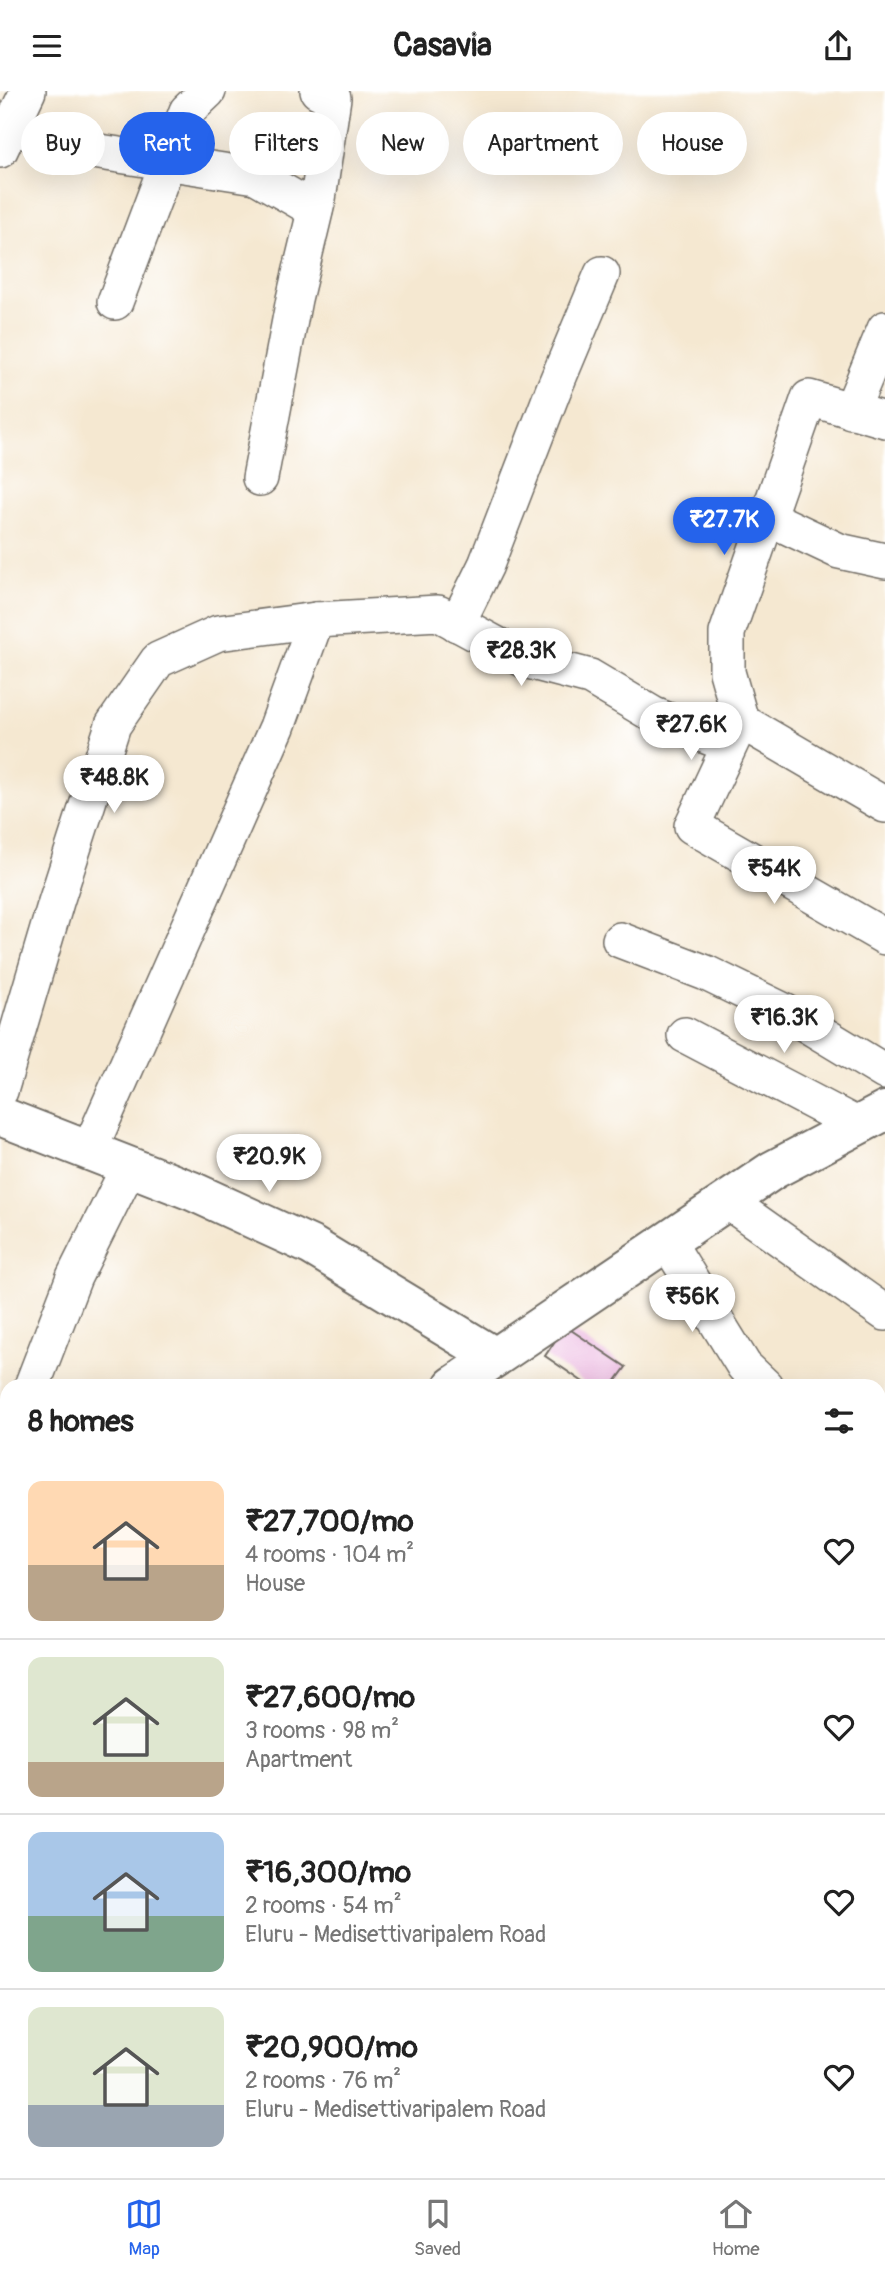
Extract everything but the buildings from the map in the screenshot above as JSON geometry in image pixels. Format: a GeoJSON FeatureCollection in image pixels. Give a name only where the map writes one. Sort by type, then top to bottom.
{"type":"FeatureCollection","features":[{"type":"Feature","properties":{"kind":"street"},"geometry":{"type":"LineString","coordinates":[[28,91],[6,139],[119,155]]}},
{"type":"Feature","properties":{"kind":"street"},"geometry":{"type":"LineString","coordinates":[[187,112],[208,91]]}},
{"type":"Feature","properties":{"kind":"street"},"geometry":{"type":"LineString","coordinates":[[260,478],[294,299],[315,210],[333,98],[318,91]]}},
{"type":"Feature","properties":{"kind":"street"},"geometry":{"type":"LineString","coordinates":[[215,170],[256,176],[315,210]]}},
{"type":"Feature","properties":{"kind":"street"},"geometry":{"type":"LineString","coordinates":[[115,302],[162,175]]}},
{"type":"Feature","properties":{"kind":"street"},"geometry":{"type":"LineString","coordinates":[[457,624],[486,565],[553,391],[602,274]]}},
{"type":"Feature","properties":{"kind":"street"},"geometry":{"type":"LineString","coordinates":[[851,411],[885,329]]}},
{"type":"Feature","properties":{"kind":"street"},"geometry":{"type":"LineString","coordinates":[[885,420],[809,398],[727,633],[727,672],[735,733],[692,826],[885,937]]}},
{"type":"Feature","properties":{"kind":"street"},"geometry":{"type":"LineString","coordinates":[[767,517],[839,551],[885,561]]}},
{"type":"Feature","properties":{"kind":"street"},"geometry":{"type":"LineString","coordinates":[[0,1091],[56,902],[113,725],[158,660],[218,633],[316,619],[438,613],[525,660],[590,677],[654,715],[735,733],[885,804]]}},
{"type":"Feature","properties":{"kind":"street"},"geometry":{"type":"LineString","coordinates":[[89,1151],[277,727],[316,619]]}},
{"type":"Feature","properties":{"kind":"street"},"geometry":{"type":"LineString","coordinates":[[620,940],[706,973],[784,1011],[885,1072]]}},
{"type":"Feature","properties":{"kind":"street"},"geometry":{"type":"LineString","coordinates":[[685,1035],[871,1118]]}},
{"type":"Feature","properties":{"kind":"street"},"geometry":{"type":"LineString","coordinates":[[0,1116],[192,1191],[312,1246],[473,1376],[773,1170],[871,1118]]}},
{"type":"Feature","properties":{"kind":"street"},"geometry":{"type":"LineString","coordinates":[[35,1379],[74,1277],[129,1167]]}},
{"type":"Feature","properties":{"kind":"street"},"geometry":{"type":"LineString","coordinates":[[727,1201],[885,1313]]}},
{"type":"Feature","properties":{"kind":"street"},"geometry":{"type":"LineString","coordinates":[[667,1241],[744,1366],[758,1379]]}}]}
